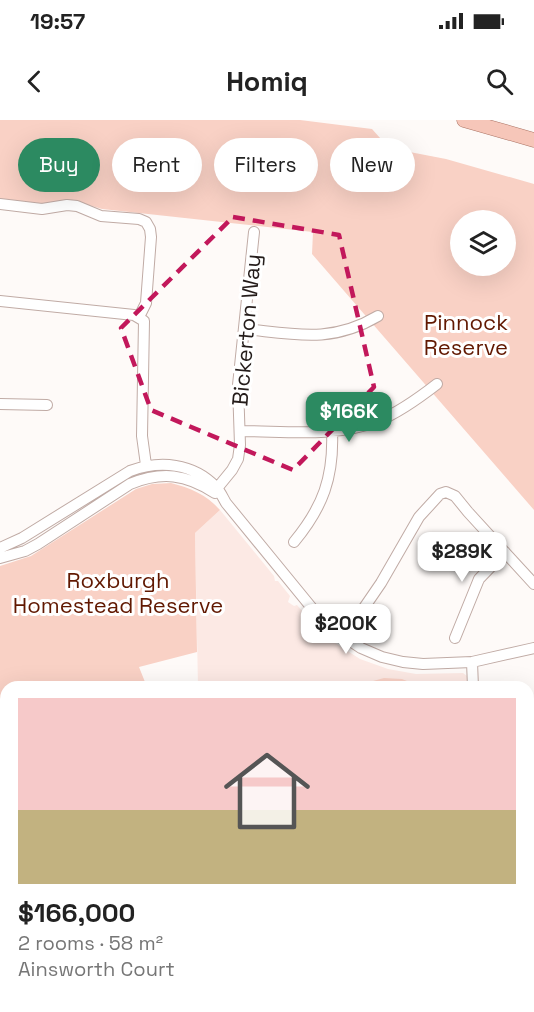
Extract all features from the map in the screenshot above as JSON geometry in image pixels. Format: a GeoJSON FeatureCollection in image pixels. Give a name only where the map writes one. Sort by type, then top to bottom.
{"type":"FeatureCollection","features":[{"type":"Feature","properties":{"kind":"main road"},"geometry":{"type":"LineString","coordinates":[[464,120],[534,140]]}},
{"type":"Feature","properties":{"kind":"street"},"geometry":{"type":"LineString","coordinates":[[0,204],[42,209],[67,205],[100,216],[139,219],[146,222],[151,237],[146,303],[140,317]]}},
{"type":"Feature","properties":{"kind":"street","name":"Bickerton Way"},"geometry":{"type":"LineString","coordinates":[[216,490],[238,459],[240,430],[238,385],[254,232]]}},
{"type":"Feature","properties":{"kind":"street"},"geometry":{"type":"LineString","coordinates":[[0,301],[140,317],[144,321],[142,436],[146,465]]}},
{"type":"Feature","properties":{"kind":"street"},"geometry":{"type":"LineString","coordinates":[[244,329],[326,335],[346,331],[378,316]]}},
{"type":"Feature","properties":{"kind":"street"},"geometry":{"type":"LineString","coordinates":[[240,430],[333,431],[378,421],[415,401],[437,384]]}},
{"type":"Feature","properties":{"kind":"street"},"geometry":{"type":"LineString","coordinates":[[0,404],[47,405]]}},
{"type":"Feature","properties":{"kind":"street"},"geometry":{"type":"LineString","coordinates":[[294,542],[317,510],[326,492],[331,471],[333,431]]}},
{"type":"Feature","properties":{"kind":"street"},"geometry":{"type":"LineString","coordinates":[[0,548],[22,538],[117,478],[146,465],[176,465],[204,477],[325,624],[362,648],[382,657],[423,664],[472,662],[534,648]]}},
{"type":"Feature","properties":{"kind":"street"},"geometry":{"type":"LineString","coordinates":[[0,558],[25,551],[124,488],[146,478],[177,477],[216,490]]}},
{"type":"Feature","properties":{"kind":"street"},"geometry":{"type":"LineString","coordinates":[[344,637],[381,583],[414,525],[440,494],[451,493],[455,496],[534,584]]}},
{"type":"Feature","properties":{"kind":"street"},"geometry":{"type":"LineString","coordinates":[[455,638],[479,579],[505,552]]}},
{"type":"Feature","properties":{"kind":"street"},"geometry":{"type":"LineString","coordinates":[[472,662],[473,681]]}},
{"type":"Feature","properties":{"kind":"highlighted area"},"geometry":{"type":"Polygon","coordinates":[[[233,217],[339,235],[374,387],[293,470],[151,410],[121,328],[233,217]]]}},
{"type":"Feature","properties":{"kind":"shaded area"},"geometry":{"type":"Polygon","coordinates":[[[220,510],[274,576],[275,581],[278,581],[290,596],[288,602],[294,606],[297,605],[309,619],[310,624],[313,624],[332,641],[360,659],[388,669],[416,674],[463,673],[467,676],[467,681],[198,681],[195,533],[220,510]]]}},
{"type":"Feature","properties":{"kind":"green space","name":"Pinnock Reserve"},"geometry":{"type":"Polygon","coordinates":[[[0,120],[300,120],[372,129],[380,138],[330,138],[330,192],[415,192],[415,153],[446,159],[534,184],[534,510],[312,254],[313,232],[102,209],[72,200],[48,204],[0,199],[0,120]]]}},
{"type":"Feature","properties":{"kind":"green space","name":"Roxburgh Homestead Reserve"},"geometry":{"type":"Polygon","coordinates":[[[171,483],[185,487],[197,492],[220,510],[195,533],[197,652],[139,667],[145,681],[0,681],[0,566],[31,556],[136,489],[152,484],[171,483]]]}},
{"type":"Feature","properties":{"kind":"green space"},"geometry":{"type":"Polygon","coordinates":[[[384,678],[407,681],[373,681],[384,678]]]}}]}
